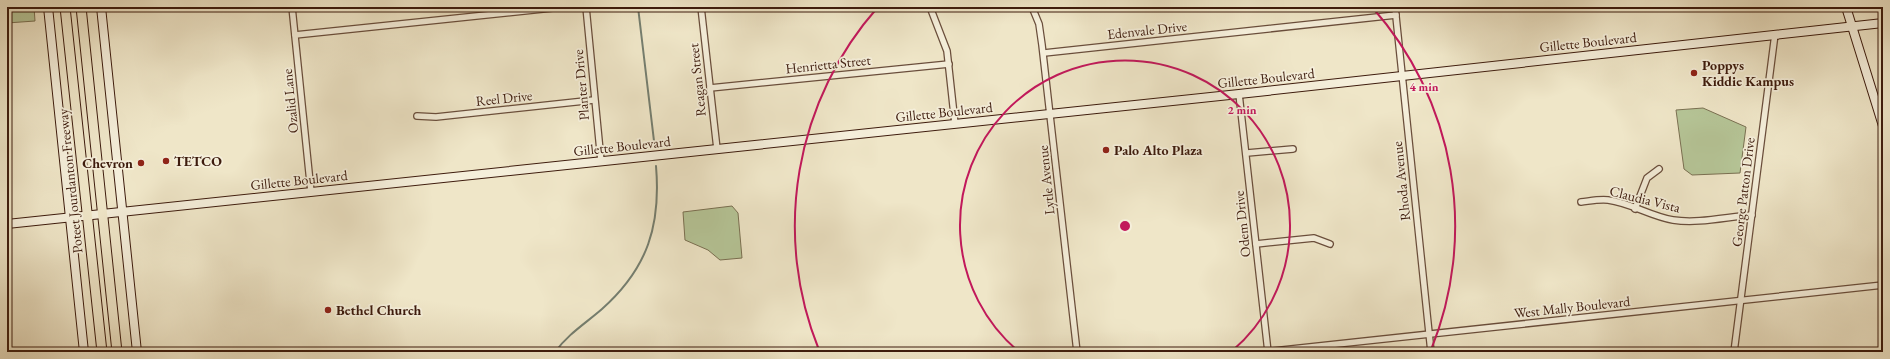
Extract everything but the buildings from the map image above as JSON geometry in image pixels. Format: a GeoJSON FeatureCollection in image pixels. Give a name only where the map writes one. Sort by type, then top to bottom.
{"type":"FeatureCollection","features":[{"type":"Feature","properties":{"kind":"main road","name":"Poteet Jourdanton Freeway"},"geometry":{"type":"LineString","coordinates":[[48,7],[72,218],[84,352]]}},
{"type":"Feature","properties":{"kind":"main road","name":"Poteet Jourdanton Freeway"},"geometry":{"type":"LineString","coordinates":[[65,7],[102,352]]}},
{"type":"Feature","properties":{"kind":"main road"},"geometry":{"type":"LineString","coordinates":[[81,7],[104,214],[117,352]]}},
{"type":"Feature","properties":{"kind":"main road"},"geometry":{"type":"LineString","coordinates":[[100,7],[137,352]]}},
{"type":"Feature","properties":{"kind":"main road"},"geometry":{"type":"LineString","coordinates":[[1846,7],[1883,126]]}},
{"type":"Feature","properties":{"kind":"main road","name":"Gillette Boulevard"},"geometry":{"type":"LineString","coordinates":[[7,224],[717,150],[1883,23]]}},
{"type":"Feature","properties":{"kind":"street","name":"Ozalid Lane"},"geometry":{"type":"LineString","coordinates":[[292,7],[311,192]]}},
{"type":"Feature","properties":{"kind":"street"},"geometry":{"type":"LineString","coordinates":[[295,36],[562,7]]}},
{"type":"Feature","properties":{"kind":"street","name":"Planter Drive"},"geometry":{"type":"LineString","coordinates":[[586,7],[601,161]]}},
{"type":"Feature","properties":{"kind":"street","name":"Reagan Street"},"geometry":{"type":"LineString","coordinates":[[701,7],[717,150]]}},
{"type":"Feature","properties":{"kind":"street"},"geometry":{"type":"LineString","coordinates":[[930,7],[944,40],[949,64],[955,124]]}},
{"type":"Feature","properties":{"kind":"street","name":"Lytle Avenue"},"geometry":{"type":"LineString","coordinates":[[1032,7],[1041,32],[1044,53],[1077,352]]}},
{"type":"Feature","properties":{"kind":"street","name":"Rhoda Avenue"},"geometry":{"type":"LineString","coordinates":[[1395,7],[1431,352]]}},
{"type":"Feature","properties":{"kind":"street","name":"Edenvale Drive"},"geometry":{"type":"LineString","coordinates":[[1044,53],[1396,15]]}},
{"type":"Feature","properties":{"kind":"street","name":"George Patton Drive"},"geometry":{"type":"LineString","coordinates":[[1734,352],[1742,301],[1775,34]]}},
{"type":"Feature","properties":{"kind":"street","name":"Henrietta Street"},"geometry":{"type":"LineString","coordinates":[[710,88],[949,64]]}},
{"type":"Feature","properties":{"kind":"street","name":"Odem Drive"},"geometry":{"type":"LineString","coordinates":[[1239,94],[1247,153],[1268,352]]}},
{"type":"Feature","properties":{"kind":"street","name":"Reel Drive"},"geometry":{"type":"LineString","coordinates":[[417,116],[436,118],[594,100]]}},
{"type":"Feature","properties":{"kind":"street"},"geometry":{"type":"LineString","coordinates":[[1247,153],[1293,149]]}},
{"type":"Feature","properties":{"kind":"street"},"geometry":{"type":"LineString","coordinates":[[1635,209],[1647,178],[1659,169]]}},
{"type":"Feature","properties":{"kind":"street","name":"Claudia Vista"},"geometry":{"type":"LineString","coordinates":[[1581,202],[1608,200],[1661,218],[1689,221],[1752,215]]}},
{"type":"Feature","properties":{"kind":"street"},"geometry":{"type":"LineString","coordinates":[[1256,244],[1314,238],[1330,244]]}},
{"type":"Feature","properties":{"kind":"street","name":"West Mally Boulevard"},"geometry":{"type":"LineString","coordinates":[[1264,352],[1883,285]]}},
{"type":"Feature","properties":{"kind":"green space"},"geometry":{"type":"Polygon","coordinates":[[[7,7],[34,7],[35,21],[7,23],[7,7]]]}},
{"type":"Feature","properties":{"kind":"green space"},"geometry":{"type":"Polygon","coordinates":[[[1703,108],[1746,127],[1740,173],[1692,175],[1684,169],[1676,110],[1703,108]]]}},
{"type":"Feature","properties":{"kind":"green space"},"geometry":{"type":"Polygon","coordinates":[[[732,206],[738,213],[742,258],[720,260],[708,250],[685,240],[683,212],[732,206]]]}},
{"type":"Feature","properties":{"kind":"waterway"},"geometry":{"type":"LineString","coordinates":[[638,7],[654,141]]}},
{"type":"Feature","properties":{"kind":"waterway"},"geometry":{"type":"LineString","coordinates":[[555,352],[571,334],[618,294],[631,278],[641,261],[653,226],[656,207],[656,166]]}},
{"type":"Feature","properties":{"kind":"place","name":"Poppys Kiddie Kampus"},"geometry":{"type":"Point","coordinates":[1694,73]}},
{"type":"Feature","properties":{"kind":"place","name":"Palo Alto Plaza"},"geometry":{"type":"Point","coordinates":[1106,150]}},
{"type":"Feature","properties":{"kind":"place","name":"TETCO"},"geometry":{"type":"Point","coordinates":[166,161]}},
{"type":"Feature","properties":{"kind":"place","name":"Chevron"},"geometry":{"type":"Point","coordinates":[141,163]}},
{"type":"Feature","properties":{"kind":"place","name":"Bethel Church"},"geometry":{"type":"Point","coordinates":[328,310]}}]}
